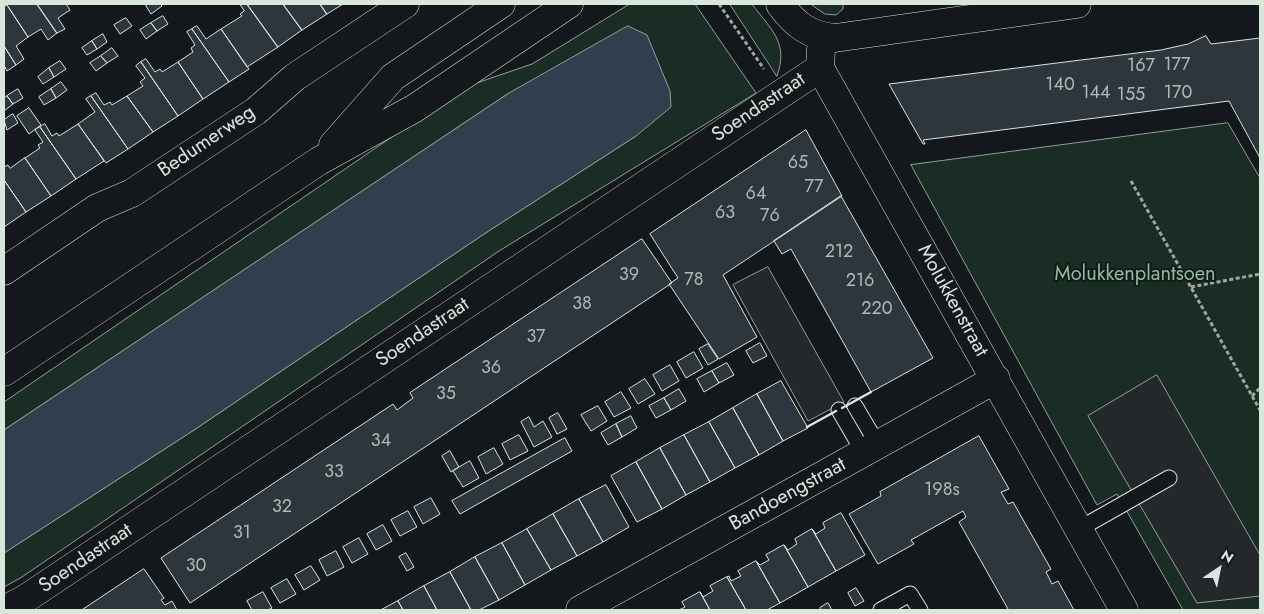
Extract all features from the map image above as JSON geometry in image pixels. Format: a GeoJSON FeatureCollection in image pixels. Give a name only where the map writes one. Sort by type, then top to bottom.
{"type":"FeatureCollection","features":[{"type":"Feature","properties":{"kind":"street","name":"Bedumerweg"},"geometry":{"type":"LineString","coordinates":[[4,270],[97,208],[132,193],[248,116],[295,77],[404,4]]}},
{"type":"Feature","properties":{"kind":"street"},"geometry":{"type":"LineString","coordinates":[[319,162],[393,77],[501,4]]}},
{"type":"Feature","properties":{"kind":"street"},"geometry":{"type":"LineString","coordinates":[[4,372],[319,162],[415,108],[569,4]]}},
{"type":"Feature","properties":{"kind":"street"},"geometry":{"type":"LineString","coordinates":[[780,4],[805,30],[822,37],[835,38],[1077,4]]}},
{"type":"Feature","properties":{"kind":"street"},"geometry":{"type":"LineString","coordinates":[[820,68],[822,37]]}},
{"type":"Feature","properties":{"kind":"street","name":"Soendastraat"},"geometry":{"type":"LineString","coordinates":[[20,607],[820,68]]}},
{"type":"Feature","properties":{"kind":"street","name":"Molukkenstraat"},"geometry":{"type":"LineString","coordinates":[[820,68],[1124,610]]}},
{"type":"Feature","properties":{"kind":"street","name":"Bandoengstraat"},"geometry":{"type":"LineString","coordinates":[[580,610],[996,379]]}},
{"type":"Feature","properties":{"kind":"lane"},"geometry":{"type":"LineString","coordinates":[[856,406],[871,449]]}},
{"type":"Feature","properties":{"kind":"lane"},"geometry":{"type":"LineString","coordinates":[[839,410],[871,449]]}},
{"type":"Feature","properties":{"kind":"lane"},"geometry":{"type":"LineString","coordinates":[[1079,528],[1169,478]]}},
{"type":"Feature","properties":{"kind":"lane"},"geometry":{"type":"LineString","coordinates":[[881,610],[910,594],[920,610]]}},
{"type":"Feature","properties":{"kind":"path"},"geometry":{"type":"LineString","coordinates":[[719,4],[781,94]]}},
{"type":"Feature","properties":{"kind":"path"},"geometry":{"type":"LineString","coordinates":[[1131,181],[1260,410]]}},
{"type":"Feature","properties":{"kind":"path"},"geometry":{"type":"LineString","coordinates":[[1191,287],[1260,274]]}},
{"type":"Feature","properties":{"kind":"path"},"geometry":{"type":"LineString","coordinates":[[1252,396],[1260,388]]}},
{"type":"Feature","properties":{"kind":"green space"},"geometry":{"type":"Polygon","coordinates":[[[630,4],[695,4],[756,93],[499,251],[22,577],[4,587],[4,553],[194,430],[484,234],[636,136],[509,93],[4,430],[4,402],[465,87],[532,64],[630,4]]]}},
{"type":"Feature","properties":{"kind":"green space"},"geometry":{"type":"Polygon","coordinates":[[[730,4],[752,4],[771,29],[776,37],[781,54],[777,76],[730,4]]]}},
{"type":"Feature","properties":{"kind":"green space"},"geometry":{"type":"Polygon","coordinates":[[[811,4],[843,4],[843,9],[836,15],[825,14],[811,4]]]}},
{"type":"Feature","properties":{"kind":"green space","name":"Molukkenplantsoen"},"geometry":{"type":"Polygon","coordinates":[[[1228,123],[1260,178],[1260,610],[1183,610],[1117,494],[1097,505],[911,165],[1228,123]]]}},
{"type":"Feature","properties":{"kind":"shaded area"},"geometry":{"type":"Polygon","coordinates":[[[768,267],[844,402],[808,421],[733,285],[768,267]]]}},
{"type":"Feature","properties":{"kind":"shaded area"},"geometry":{"type":"Polygon","coordinates":[[[1157,375],[1260,555],[1260,596],[1197,603],[1088,416],[1157,375]]]}},
{"type":"Feature","properties":{"kind":"water"},"geometry":{"type":"Polygon","coordinates":[[[628,26],[647,35],[670,91],[671,107],[636,136],[484,234],[194,430],[4,553],[4,430],[509,93],[628,26]]]}},
{"type":"Feature","properties":{"kind":"building"},"geometry":{"type":"Polygon","coordinates":[[[37,4],[57,33],[48,40],[41,29],[28,37],[7,5],[37,4]]]}},
{"type":"Feature","properties":{"kind":"building"},"geometry":{"type":"Polygon","coordinates":[[[37,4],[66,4],[70,10],[58,18],[65,29],[57,33],[37,4]]]}},
{"type":"Feature","properties":{"kind":"building"},"geometry":{"type":"Polygon","coordinates":[[[148,4],[160,4],[162,6],[151,14],[146,6],[148,4]]]}},
{"type":"Feature","properties":{"kind":"building"},"geometry":{"type":"Polygon","coordinates":[[[240,4],[247,4],[278,47],[247,67],[221,29],[242,16],[240,14],[244,11],[240,4]]]}},
{"type":"Feature","properties":{"kind":"building"},"geometry":{"type":"Polygon","coordinates":[[[247,4],[283,4],[302,30],[278,47],[247,4]]]}},
{"type":"Feature","properties":{"kind":"building"},"geometry":{"type":"Polygon","coordinates":[[[283,4],[320,4],[327,14],[302,30],[283,4]]]}},
{"type":"Feature","properties":{"kind":"building"},"geometry":{"type":"Polygon","coordinates":[[[320,4],[343,4],[327,14],[320,4]]]}},
{"type":"Feature","properties":{"kind":"building"},"geometry":{"type":"Polygon","coordinates":[[[7,5],[28,37],[16,46],[24,59],[16,65],[4,46],[4,7],[7,5]]]}},
{"type":"Feature","properties":{"kind":"building"},"geometry":{"type":"Polygon","coordinates":[[[163,16],[168,24],[157,31],[151,23],[163,16]]]}},
{"type":"Feature","properties":{"kind":"building"},"geometry":{"type":"Polygon","coordinates":[[[126,18],[132,26],[120,34],[114,25],[126,18]]]}},
{"type":"Feature","properties":{"kind":"building"},"geometry":{"type":"Polygon","coordinates":[[[151,23],[157,31],[146,39],[140,30],[151,23]]]}},
{"type":"Feature","properties":{"kind":"building"},"geometry":{"type":"Polygon","coordinates":[[[197,26],[206,39],[221,29],[249,69],[229,82],[192,29],[197,26]]]}},
{"type":"Feature","properties":{"kind":"building"},"geometry":{"type":"Polygon","coordinates":[[[192,29],[229,82],[203,99],[178,62],[193,52],[191,48],[195,45],[187,32],[192,29]]]}},
{"type":"Feature","properties":{"kind":"building"},"geometry":{"type":"Polygon","coordinates":[[[103,34],[107,42],[97,49],[92,41],[103,34]]]}},
{"type":"Feature","properties":{"kind":"building"},"geometry":{"type":"Polygon","coordinates":[[[1206,36],[1211,44],[1260,38],[1260,158],[1229,101],[923,140],[925,144],[923,144],[889,84],[1161,50],[1188,44],[1206,36]]]}},
{"type":"Feature","properties":{"kind":"building"},"geometry":{"type":"Polygon","coordinates":[[[92,41],[97,49],[87,55],[82,48],[92,41]]]}},
{"type":"Feature","properties":{"kind":"building"},"geometry":{"type":"Polygon","coordinates":[[[4,46],[16,65],[7,71],[4,65],[4,46]]]}},
{"type":"Feature","properties":{"kind":"building"},"geometry":{"type":"Polygon","coordinates":[[[112,48],[118,56],[107,63],[101,56],[112,48]]]}},
{"type":"Feature","properties":{"kind":"building"},"geometry":{"type":"Polygon","coordinates":[[[101,56],[107,63],[96,71],[90,63],[101,56]]]}},
{"type":"Feature","properties":{"kind":"building"},"geometry":{"type":"Polygon","coordinates":[[[146,59],[155,72],[160,69],[162,72],[178,62],[203,99],[178,116],[141,62],[146,59]]]}},
{"type":"Feature","properties":{"kind":"building"},"geometry":{"type":"Polygon","coordinates":[[[60,61],[66,69],[54,77],[49,68],[60,61]]]}},
{"type":"Feature","properties":{"kind":"building"},"geometry":{"type":"Polygon","coordinates":[[[141,62],[178,116],[153,132],[127,96],[143,86],[140,82],[145,78],[136,66],[141,62]]]}},
{"type":"Feature","properties":{"kind":"building"},"geometry":{"type":"Polygon","coordinates":[[[49,68],[54,77],[43,84],[38,77],[49,68]]]}},
{"type":"Feature","properties":{"kind":"building"},"geometry":{"type":"Polygon","coordinates":[[[61,82],[67,90],[56,98],[51,89],[61,82]]]}},
{"type":"Feature","properties":{"kind":"building"},"geometry":{"type":"Polygon","coordinates":[[[18,89],[23,98],[13,104],[7,96],[18,89]]]}},
{"type":"Feature","properties":{"kind":"building"},"geometry":{"type":"Polygon","coordinates":[[[51,89],[56,98],[44,105],[39,97],[51,89]]]}},
{"type":"Feature","properties":{"kind":"building"},"geometry":{"type":"Polygon","coordinates":[[[96,93],[104,105],[110,102],[112,105],[127,96],[153,132],[128,149],[91,96],[96,93]]]}},
{"type":"Feature","properties":{"kind":"building"},"geometry":{"type":"Polygon","coordinates":[[[7,96],[13,104],[4,111],[4,99],[7,96]]]}},
{"type":"Feature","properties":{"kind":"building"},"geometry":{"type":"Polygon","coordinates":[[[91,96],[128,149],[106,163],[78,124],[95,112],[86,99],[91,96]]]}},
{"type":"Feature","properties":{"kind":"building"},"geometry":{"type":"Polygon","coordinates":[[[29,108],[41,125],[29,134],[17,116],[29,108]]]}},
{"type":"Feature","properties":{"kind":"building"},"geometry":{"type":"Polygon","coordinates":[[[13,114],[18,123],[7,130],[4,120],[13,114]]]}},
{"type":"Feature","properties":{"kind":"building"},"geometry":{"type":"Polygon","coordinates":[[[45,124],[52,136],[57,133],[59,136],[78,124],[104,161],[76,179],[40,127],[45,124]]]}},
{"type":"Feature","properties":{"kind":"building"},"geometry":{"type":"Polygon","coordinates":[[[40,127],[76,179],[51,196],[25,158],[40,148],[38,145],[43,142],[35,130],[40,127]]]}},
{"type":"Feature","properties":{"kind":"building"},"geometry":{"type":"Polygon","coordinates":[[[806,130],[842,196],[723,275],[757,337],[719,359],[669,284],[678,278],[650,234],[806,130]]]}},
{"type":"Feature","properties":{"kind":"building"},"geometry":{"type":"Polygon","coordinates":[[[25,158],[51,196],[26,212],[4,180],[4,167],[8,165],[10,168],[25,158]]]}},
{"type":"Feature","properties":{"kind":"building"},"geometry":{"type":"Polygon","coordinates":[[[4,180],[26,212],[4,227],[4,180]]]}},
{"type":"Feature","properties":{"kind":"building"},"geometry":{"type":"Polygon","coordinates":[[[841,196],[933,358],[871,392],[791,249],[782,254],[774,241],[841,196]]]}},
{"type":"Feature","properties":{"kind":"building"},"geometry":{"type":"Polygon","coordinates":[[[642,239],[672,283],[190,603],[161,558],[393,404],[397,410],[413,398],[410,393],[642,239]]]}},
{"type":"Feature","properties":{"kind":"building"},"geometry":{"type":"Polygon","coordinates":[[[760,343],[767,356],[753,363],[746,351],[760,343]]]}},
{"type":"Feature","properties":{"kind":"building"},"geometry":{"type":"Polygon","coordinates":[[[708,344],[718,359],[708,365],[699,349],[708,344]]]}},
{"type":"Feature","properties":{"kind":"building"},"geometry":{"type":"Polygon","coordinates":[[[694,352],[703,368],[686,378],[677,362],[694,352]]]}},
{"type":"Feature","properties":{"kind":"building"},"geometry":{"type":"Polygon","coordinates":[[[727,363],[734,375],[719,383],[712,371],[727,363]]]}},
{"type":"Feature","properties":{"kind":"building"},"geometry":{"type":"Polygon","coordinates":[[[670,365],[679,381],[662,391],[653,375],[670,365]]]}},
{"type":"Feature","properties":{"kind":"building"},"geometry":{"type":"Polygon","coordinates":[[[712,371],[719,383],[704,392],[697,379],[712,371]]]}},
{"type":"Feature","properties":{"kind":"building"},"geometry":{"type":"Polygon","coordinates":[[[645,379],[655,394],[638,404],[629,389],[645,379]]]}},
{"type":"Feature","properties":{"kind":"building"},"geometry":{"type":"Polygon","coordinates":[[[781,381],[808,428],[783,441],[757,394],[781,381]]]}},
{"type":"Feature","properties":{"kind":"building"},"geometry":{"type":"Polygon","coordinates":[[[679,389],[686,401],[671,410],[664,398],[679,389]]]}},
{"type":"Feature","properties":{"kind":"building"},"geometry":{"type":"Polygon","coordinates":[[[621,392],[631,408],[614,417],[605,402],[621,392]]]}},
{"type":"Feature","properties":{"kind":"building"},"geometry":{"type":"Polygon","coordinates":[[[757,394],[783,441],[759,455],[733,408],[757,394]]]}},
{"type":"Feature","properties":{"kind":"building"},"geometry":{"type":"Polygon","coordinates":[[[664,398],[671,410],[656,418],[649,406],[664,398]]]}},
{"type":"Feature","properties":{"kind":"building"},"geometry":{"type":"Polygon","coordinates":[[[598,406],[607,421],[591,431],[581,415],[598,406]]]}},
{"type":"Feature","properties":{"kind":"building"},"geometry":{"type":"Polygon","coordinates":[[[733,408],[759,455],[735,468],[709,422],[733,408]]]}},
{"type":"Feature","properties":{"kind":"building"},"geometry":{"type":"Polygon","coordinates":[[[558,413],[567,429],[557,434],[549,418],[558,413]]]}},
{"type":"Feature","properties":{"kind":"building"},"geometry":{"type":"Polygon","coordinates":[[[631,416],[637,428],[622,437],[616,424],[631,416]]]}},
{"type":"Feature","properties":{"kind":"building"},"geometry":{"type":"Polygon","coordinates":[[[529,417],[534,427],[543,421],[552,437],[534,447],[521,422],[529,417]]]}},
{"type":"Feature","properties":{"kind":"building"},"geometry":{"type":"Polygon","coordinates":[[[709,422],[735,468],[710,482],[684,435],[709,422]]]}},
{"type":"Feature","properties":{"kind":"building"},"geometry":{"type":"Polygon","coordinates":[[[616,424],[622,437],[608,445],[601,433],[616,424]]]}},
{"type":"Feature","properties":{"kind":"building"},"geometry":{"type":"Polygon","coordinates":[[[519,435],[528,451],[510,460],[502,444],[519,435]]]}},
{"type":"Feature","properties":{"kind":"building"},"geometry":{"type":"Polygon","coordinates":[[[684,435],[710,482],[686,495],[660,448],[684,435]]]}},
{"type":"Feature","properties":{"kind":"building"},"geometry":{"type":"Polygon","coordinates":[[[979,436],[1009,489],[1001,492],[1008,504],[1013,502],[1051,569],[1046,572],[1052,584],[1058,581],[1074,610],[1005,610],[1008,609],[959,522],[966,517],[963,511],[911,540],[914,544],[878,564],[849,514],[881,496],[880,492],[979,436]]]}},
{"type":"Feature","properties":{"kind":"building"},"geometry":{"type":"Polygon","coordinates":[[[565,438],[572,451],[460,514],[452,501],[565,438]]]}},
{"type":"Feature","properties":{"kind":"building"},"geometry":{"type":"Polygon","coordinates":[[[494,448],[503,464],[486,474],[478,457],[494,448]]]}},
{"type":"Feature","properties":{"kind":"building"},"geometry":{"type":"Polygon","coordinates":[[[660,448],[686,495],[662,509],[636,462],[660,448]]]}},
{"type":"Feature","properties":{"kind":"building"},"geometry":{"type":"Polygon","coordinates":[[[450,451],[459,467],[451,472],[442,456],[450,451]]]}},
{"type":"Feature","properties":{"kind":"building"},"geometry":{"type":"Polygon","coordinates":[[[470,461],[479,478],[463,487],[453,471],[470,461]]]}},
{"type":"Feature","properties":{"kind":"building"},"geometry":{"type":"Polygon","coordinates":[[[636,462],[662,509],[637,522],[611,476],[636,462]]]}},
{"type":"Feature","properties":{"kind":"building"},"geometry":{"type":"Polygon","coordinates":[[[606,485],[629,527],[603,542],[579,499],[606,485]]]}},
{"type":"Feature","properties":{"kind":"building"},"geometry":{"type":"Polygon","coordinates":[[[431,498],[440,514],[423,524],[414,507],[431,498]]]}},
{"type":"Feature","properties":{"kind":"building"},"geometry":{"type":"Polygon","coordinates":[[[579,499],[603,542],[577,556],[553,514],[579,499]]]}},
{"type":"Feature","properties":{"kind":"building"},"geometry":{"type":"Polygon","coordinates":[[[408,511],[417,527],[400,536],[391,520],[408,511]]]}},
{"type":"Feature","properties":{"kind":"building"},"geometry":{"type":"Polygon","coordinates":[[[841,513],[865,555],[836,571],[812,529],[816,534],[825,528],[823,523],[841,513]]]}},
{"type":"Feature","properties":{"kind":"building"},"geometry":{"type":"Polygon","coordinates":[[[553,514],[577,556],[551,570],[527,529],[553,514]]]}},
{"type":"Feature","properties":{"kind":"building"},"geometry":{"type":"Polygon","coordinates":[[[383,525],[392,541],[376,550],[367,534],[383,525]]]}},
{"type":"Feature","properties":{"kind":"building"},"geometry":{"type":"Polygon","coordinates":[[[527,529],[551,570],[525,585],[502,543],[527,529]]]}},
{"type":"Feature","properties":{"kind":"building"},"geometry":{"type":"Polygon","coordinates":[[[812,529],[836,571],[808,587],[784,545],[788,550],[797,544],[795,539],[812,529]]]}},
{"type":"Feature","properties":{"kind":"building"},"geometry":{"type":"Polygon","coordinates":[[[359,538],[368,554],[352,563],[343,547],[359,538]]]}},
{"type":"Feature","properties":{"kind":"building"},"geometry":{"type":"Polygon","coordinates":[[[502,543],[525,585],[499,600],[475,557],[502,543]]]}},
{"type":"Feature","properties":{"kind":"building"},"geometry":{"type":"Polygon","coordinates":[[[784,545],[808,587],[780,603],[756,561],[760,565],[769,560],[766,555],[784,545]]]}},
{"type":"Feature","properties":{"kind":"building"},"geometry":{"type":"Polygon","coordinates":[[[336,551],[344,567],[327,576],[319,560],[336,551]]]}},
{"type":"Feature","properties":{"kind":"building"},"geometry":{"type":"Polygon","coordinates":[[[406,553],[414,567],[407,571],[399,557],[406,553]]]}},
{"type":"Feature","properties":{"kind":"building"},"geometry":{"type":"Polygon","coordinates":[[[475,557],[499,600],[479,610],[471,610],[450,572],[475,557]]]}},
{"type":"Feature","properties":{"kind":"building"},"geometry":{"type":"Polygon","coordinates":[[[756,561],[780,603],[767,610],[746,610],[727,577],[729,576],[731,581],[741,576],[738,571],[756,561]]]}},
{"type":"Feature","properties":{"kind":"building"},"geometry":{"type":"Polygon","coordinates":[[[311,566],[320,580],[304,590],[295,575],[311,566]]]}},
{"type":"Feature","properties":{"kind":"building"},"geometry":{"type":"Polygon","coordinates":[[[144,569],[164,598],[161,600],[165,605],[172,601],[177,610],[82,610],[144,569]]]}},
{"type":"Feature","properties":{"kind":"building"},"geometry":{"type":"Polygon","coordinates":[[[450,572],[471,610],[437,610],[424,586],[450,572]]]}},
{"type":"Feature","properties":{"kind":"building"},"geometry":{"type":"Polygon","coordinates":[[[727,577],[746,610],[710,610],[700,592],[703,597],[713,591],[710,586],[727,577]]]}},
{"type":"Feature","properties":{"kind":"building"},"geometry":{"type":"Polygon","coordinates":[[[287,579],[296,594],[280,603],[271,588],[287,579]]]}},
{"type":"Feature","properties":{"kind":"building"},"geometry":{"type":"Polygon","coordinates":[[[424,586],[437,610],[403,610],[398,601],[424,586]]]}},
{"type":"Feature","properties":{"kind":"building"},"geometry":{"type":"Polygon","coordinates":[[[856,588],[864,601],[855,606],[848,593],[856,588]]]}},
{"type":"Feature","properties":{"kind":"building"},"geometry":{"type":"Polygon","coordinates":[[[263,592],[272,608],[268,610],[252,610],[247,601],[263,592]]]}},
{"type":"Feature","properties":{"kind":"building"},"geometry":{"type":"Polygon","coordinates":[[[700,592],[710,610],[679,610],[685,607],[682,602],[700,592]]]}},
{"type":"Feature","properties":{"kind":"building"},"geometry":{"type":"Polygon","coordinates":[[[398,601],[403,610],[381,610],[398,601]]]}},
{"type":"Feature","properties":{"kind":"building"},"geometry":{"type":"Polygon","coordinates":[[[828,603],[832,610],[821,610],[820,608],[828,603]]]}},
{"type":"Feature","properties":{"kind":"wall"},"geometry":{"type":"LineString","coordinates":[[842,408],[871,392]]}},
{"type":"Feature","properties":{"kind":"wall"},"geometry":{"type":"LineString","coordinates":[[807,427],[836,411]]}}]}
